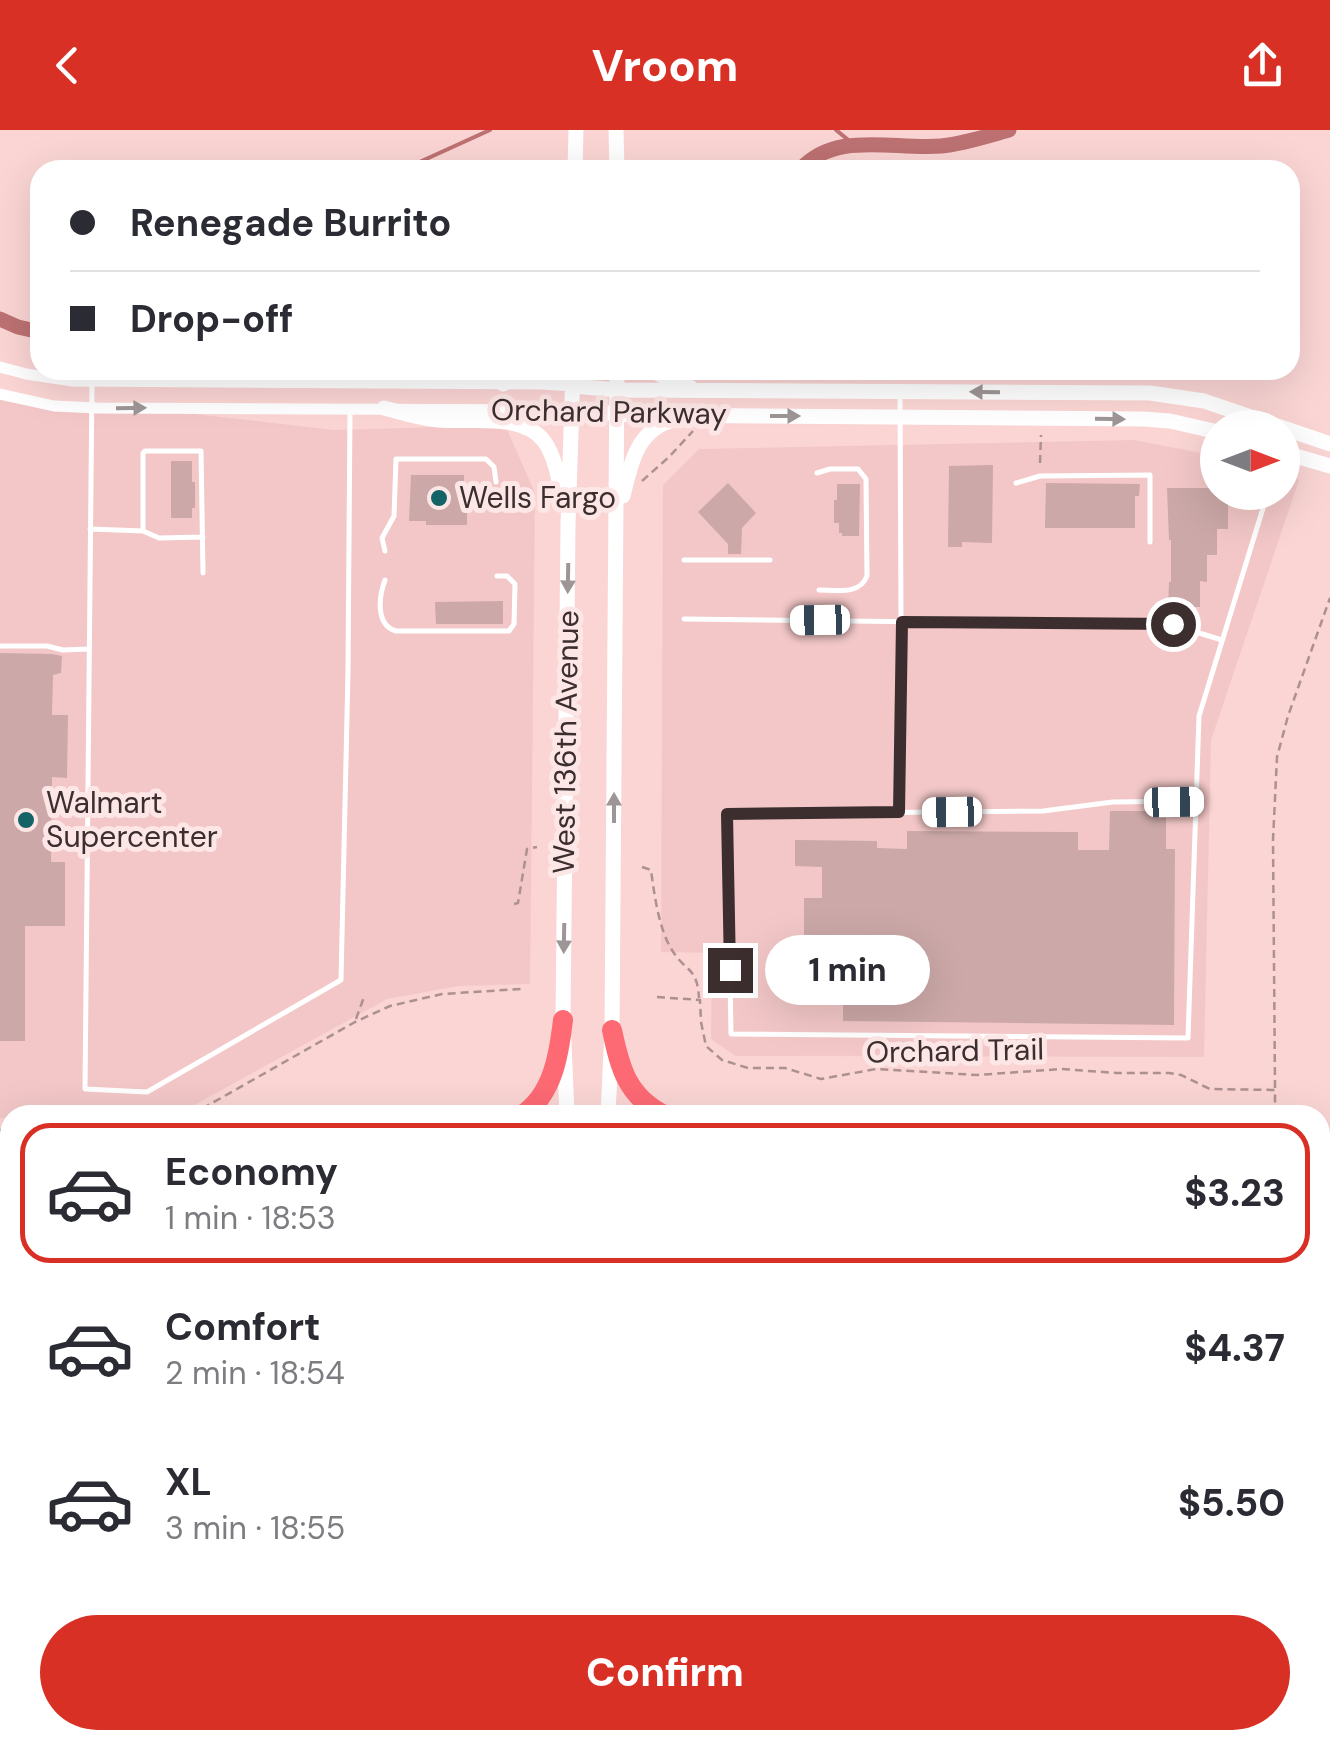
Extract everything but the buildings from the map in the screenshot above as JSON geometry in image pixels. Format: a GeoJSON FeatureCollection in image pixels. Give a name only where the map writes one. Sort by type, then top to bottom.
{"type":"FeatureCollection","features":[{"type":"Feature","properties":{"kind":"highway"},"geometry":{"type":"LineString","coordinates":[[536,1105],[548,1085],[563,1020]]}},
{"type":"Feature","properties":{"kind":"highway"},"geometry":{"type":"LineString","coordinates":[[612,1030],[630,1086],[648,1105]]}},
{"type":"Feature","properties":{"kind":"main road"},"geometry":{"type":"LineString","coordinates":[[576,130],[576,160]]}},
{"type":"Feature","properties":{"kind":"main road"},"geometry":{"type":"LineString","coordinates":[[616,130],[616,160]]}},
{"type":"Feature","properties":{"kind":"main road"},"geometry":{"type":"LineString","coordinates":[[503,384],[512,380]]}},
{"type":"Feature","properties":{"kind":"main road","name":"West 136th Avenue"},"geometry":{"type":"LineString","coordinates":[[567,1105],[563,1020],[573,380]]}},
{"type":"Feature","properties":{"kind":"main road","name":"Orchard Parkway"},"geometry":{"type":"LineString","coordinates":[[580,380],[618,390],[1150,393],[1204,401],[1232,410]]}},
{"type":"Feature","properties":{"kind":"main road","name":"West 136th Avenue"},"geometry":{"type":"LineString","coordinates":[[608,1105],[618,380]]}},
{"type":"Feature","properties":{"kind":"main road"},"geometry":{"type":"LineString","coordinates":[[674,380],[698,390]]}},
{"type":"Feature","properties":{"kind":"main road"},"geometry":{"type":"LineString","coordinates":[[384,408],[432,420],[512,422],[526,426],[540,436],[550,452],[568,525]]}},
{"type":"Feature","properties":{"kind":"main road","name":"Orchard Parkway"},"geometry":{"type":"LineString","coordinates":[[573,410],[697,421],[900,416],[1144,419],[1200,427]]}},
{"type":"Feature","properties":{"kind":"main road"},"geometry":{"type":"LineString","coordinates":[[617,524],[634,455],[643,438],[662,423],[697,421]]}},
{"type":"Feature","properties":{"kind":"main road","name":"Orchard Parkway"},"geometry":{"type":"LineString","coordinates":[[1300,433],[1330,444]]}},
{"type":"Feature","properties":{"kind":"main road"},"geometry":{"type":"LineString","coordinates":[[1300,455],[1330,466]]}},
{"type":"Feature","properties":{"kind":"street","name":"Orchard Parkway"},"geometry":{"type":"LineString","coordinates":[[0,367],[30,374]]}},
{"type":"Feature","properties":{"kind":"street","name":"Orchard Parkway"},"geometry":{"type":"LineString","coordinates":[[73,380],[503,384],[550,380]]}},
{"type":"Feature","properties":{"kind":"street","name":"Orchard Parkway"},"geometry":{"type":"LineString","coordinates":[[0,394],[54,406],[92,408],[573,410]]}},
{"type":"Feature","properties":{"kind":"lane"},"geometry":{"type":"LineString","coordinates":[[92,381],[85,1089],[148,1092],[341,980],[350,408]]}},
{"type":"Feature","properties":{"kind":"lane"},"geometry":{"type":"LineString","coordinates":[[899,812],[900,390]]}},
{"type":"Feature","properties":{"kind":"lane"},"geometry":{"type":"LineString","coordinates":[[144,532],[143,453],[201,452],[203,573]]}},
{"type":"Feature","properties":{"kind":"lane"},"geometry":{"type":"LineString","coordinates":[[385,551],[382,538],[394,516],[396,458],[486,459],[494,467],[496,482]]}},
{"type":"Feature","properties":{"kind":"lane"},"geometry":{"type":"LineString","coordinates":[[817,473],[830,468],[858,469],[866,479],[865,582],[855,589],[819,590]]}},
{"type":"Feature","properties":{"kind":"lane"},"geometry":{"type":"LineString","coordinates":[[1016,484],[1040,476],[1150,475],[1150,542]]}},
{"type":"Feature","properties":{"kind":"lane"},"geometry":{"type":"LineString","coordinates":[[1196,802],[1113,802],[1043,811],[727,814],[731,1034],[1188,1038],[1196,802],[1198,716],[1262,510]]}},
{"type":"Feature","properties":{"kind":"lane"},"geometry":{"type":"LineString","coordinates":[[90,529],[144,532],[159,538],[202,537]]}},
{"type":"Feature","properties":{"kind":"lane"},"geometry":{"type":"LineString","coordinates":[[684,560],[770,560]]}},
{"type":"Feature","properties":{"kind":"lane"},"geometry":{"type":"LineString","coordinates":[[385,580],[381,613],[387,628],[509,630],[514,624],[515,584],[507,576],[496,576]]}},
{"type":"Feature","properties":{"kind":"lane"},"geometry":{"type":"LineString","coordinates":[[684,619],[1173,624],[1222,640]]}},
{"type":"Feature","properties":{"kind":"lane"},"geometry":{"type":"LineString","coordinates":[[0,646],[89,649]]}},
{"type":"Feature","properties":{"kind":"path"},"geometry":{"type":"LineString","coordinates":[[641,482],[670,456],[697,421]]}},
{"type":"Feature","properties":{"kind":"path"},"geometry":{"type":"LineString","coordinates":[[1040,435],[1040,470]]}},
{"type":"Feature","properties":{"kind":"path"},"geometry":{"type":"LineString","coordinates":[[1275,1105],[1273,840],[1277,757],[1330,598]]}},
{"type":"Feature","properties":{"kind":"path"},"geometry":{"type":"LineString","coordinates":[[514,904],[518,903],[527,849],[537,847]]}},
{"type":"Feature","properties":{"kind":"path"},"geometry":{"type":"LineString","coordinates":[[642,867],[651,870],[656,904],[671,950],[698,980],[700,1000],[656,997]]}},
{"type":"Feature","properties":{"kind":"path"},"geometry":{"type":"LineString","coordinates":[[209,1105],[390,1006],[442,994],[521,989]]}},
{"type":"Feature","properties":{"kind":"path"},"geometry":{"type":"LineString","coordinates":[[355,1022],[364,997]]}},
{"type":"Feature","properties":{"kind":"path","name":"Orchard Trail"},"geometry":{"type":"LineString","coordinates":[[700,1000],[706,1046],[722,1060],[748,1068],[785,1068],[821,1079],[876,1069],[978,1075],[1062,1068],[1182,1074],[1210,1089],[1275,1090]]}},
{"type":"Feature","properties":{"kind":"shaded area"},"geometry":{"type":"Polygon","coordinates":[[[0,394],[334,430],[505,425],[535,493],[530,984],[458,986],[387,999],[194,1105],[0,1105],[0,394]]]}},
{"type":"Feature","properties":{"kind":"shaded area"},"geometry":{"type":"Polygon","coordinates":[[[1134,440],[1200,453],[1200,510],[1289,510],[1211,740],[1204,1057],[736,1056],[711,1039],[712,953],[661,952],[663,485],[699,449],[1134,440]]]}},
{"type":"Feature","properties":{"kind":"waterway"},"geometry":{"type":"LineString","coordinates":[[424,160],[490,130]]}},
{"type":"Feature","properties":{"kind":"waterway"},"geometry":{"type":"LineString","coordinates":[[836,130],[852,143]]}},
{"type":"Feature","properties":{"kind":"waterway"},"geometry":{"type":"LineString","coordinates":[[812,160],[848,146],[941,146],[1009,130]]}},
{"type":"Feature","properties":{"kind":"waterway"},"geometry":{"type":"LineString","coordinates":[[0,319],[30,330]]}},
{"type":"Feature","properties":{"kind":"place","name":"Wells Fargo"},"geometry":{"type":"Point","coordinates":[439,498]}},
{"type":"Feature","properties":{"kind":"place","name":"Walmart Supercenter"},"geometry":{"type":"Point","coordinates":[26,820]}},
{"type":"Feature","properties":{"kind":"route"},"geometry":{"type":"LineString","coordinates":[[730,970],[727,814],[899,812],[902,622],[1173,624]]}}]}
